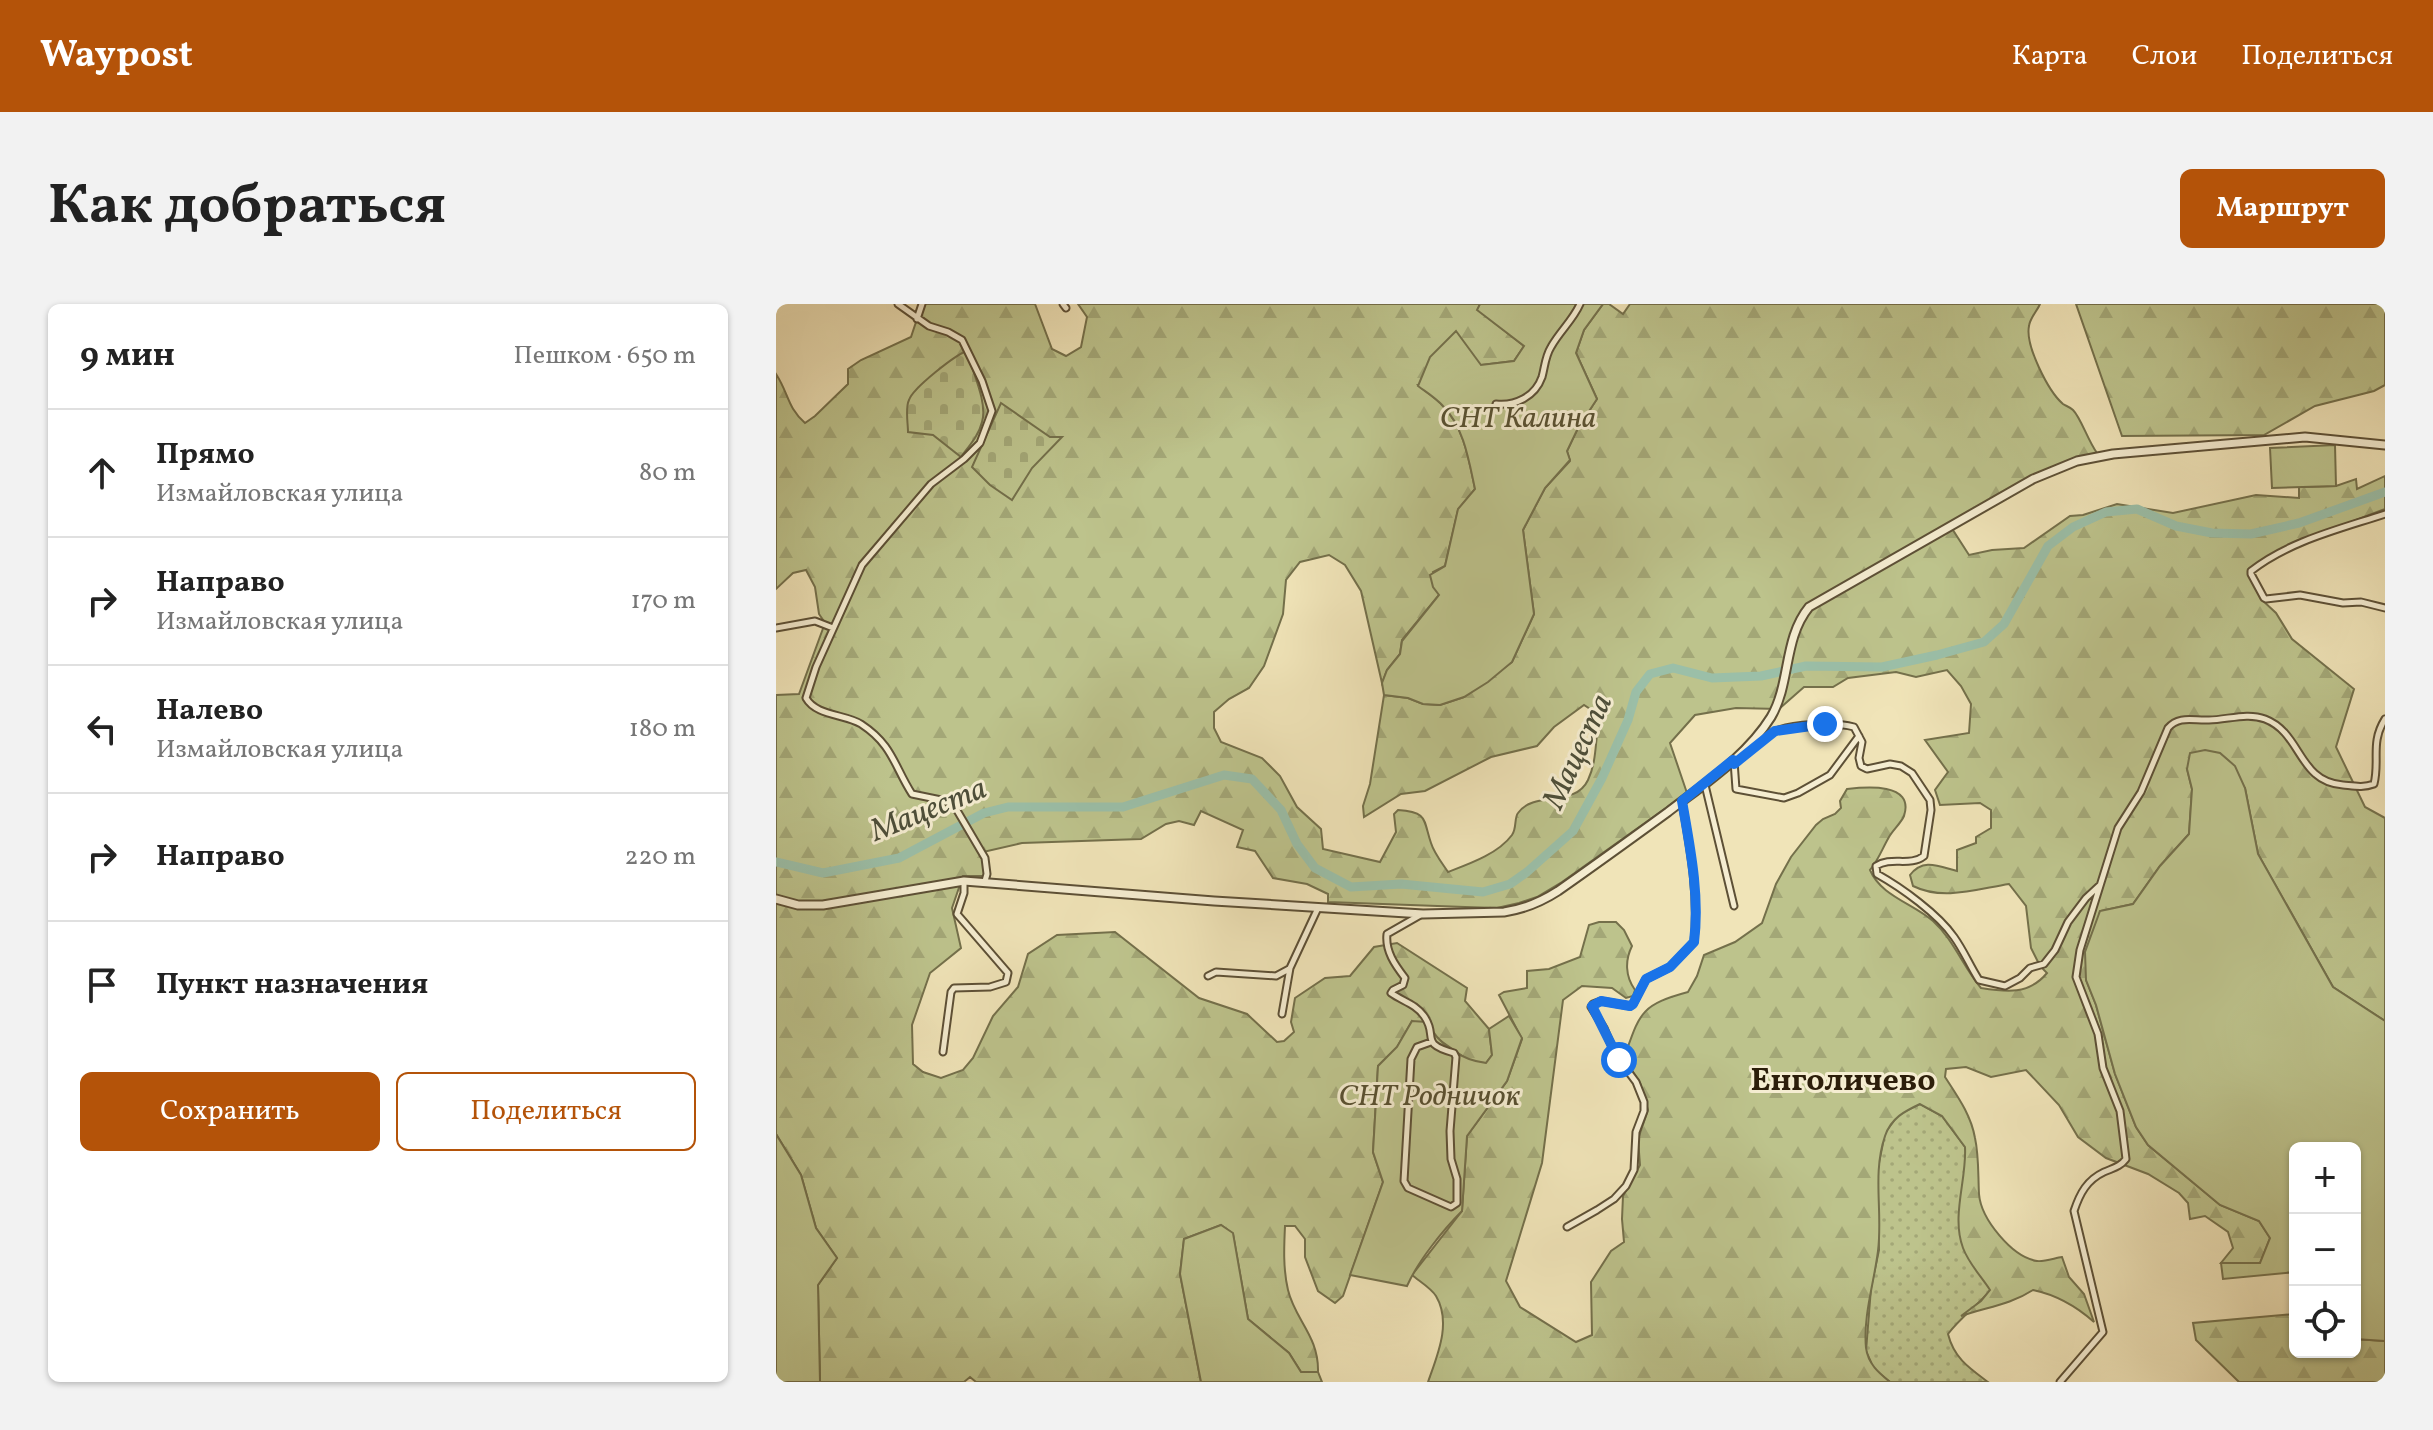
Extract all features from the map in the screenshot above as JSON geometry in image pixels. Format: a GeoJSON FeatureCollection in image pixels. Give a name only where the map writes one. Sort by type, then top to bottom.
{"type":"FeatureCollection","features":[{"type":"Feature","properties":{"kind":"street"},"geometry":{"type":"LineString","coordinates":[[898,304],[917,319],[962,340],[982,381],[992,411],[980,443],[931,484],[862,565],[806,698],[811,706],[860,724],[882,742],[898,764],[912,794],[946,801],[955,807],[985,858],[985,881]]}},
{"type":"Feature","properties":{"kind":"street"},"geometry":{"type":"LineString","coordinates":[[917,319],[922,304]]}},
{"type":"Feature","properties":{"kind":"street"},"geometry":{"type":"LineString","coordinates":[[1496,404],[1518,403],[1540,382],[1544,360],[1551,346],[1580,304]]}},
{"type":"Feature","properties":{"kind":"street"},"geometry":{"type":"LineString","coordinates":[[1860,736],[1830,775],[1798,793],[1784,798],[1736,789],[1734,762],[1772,715],[1793,639],[1805,611],[1815,602],[2033,479],[2077,461],[2113,454],[2305,437],[2385,445]]}},
{"type":"Feature","properties":{"kind":"street"},"geometry":{"type":"LineString","coordinates":[[2385,514],[2321,535],[2275,555],[2251,571],[2251,578],[2266,599],[2300,595],[2385,608]]}},
{"type":"Feature","properties":{"kind":"street"},"geometry":{"type":"LineString","coordinates":[[776,628],[815,621],[833,628]]}},
{"type":"Feature","properties":{"kind":"street"},"geometry":{"type":"LineString","coordinates":[[2060,1382],[2103,1332],[2074,1211],[2079,1196],[2090,1180],[2121,1165],[2126,1159],[2120,1111],[2103,1068],[2098,1034],[2076,977],[2080,950],[2118,828],[2141,792],[2172,723],[2181,719],[2260,717],[2283,730],[2310,769],[2326,783],[2363,787],[2374,784],[2377,772],[2374,749],[2385,719]]}},
{"type":"Feature","properties":{"kind":"street"},"geometry":{"type":"LineString","coordinates":[[776,899],[798,905],[823,905],[964,881],[985,881],[1318,908],[1423,914],[1504,912],[1538,903],[1558,891],[1772,733],[1787,728],[1825,724],[1854,727],[1862,742],[1861,766],[1867,769],[1890,764],[1901,766],[1912,773],[1930,800],[1924,856],[1913,862],[1881,862],[1876,866],[1877,874],[1904,891],[1943,923],[1979,980],[2005,986],[2030,968],[2044,964],[2055,950],[2068,922],[2100,884]]}},
{"type":"Feature","properties":{"kind":"street"},"geometry":{"type":"LineString","coordinates":[[1705,784],[1734,906]]}},
{"type":"Feature","properties":{"kind":"street"},"geometry":{"type":"LineString","coordinates":[[1567,1227],[1614,1199],[1626,1186],[1634,1170],[1636,1132],[1644,1102],[1636,1082],[1615,1054],[1591,1007],[1601,1001],[1630,1006],[1646,979],[1670,967],[1694,942],[1696,918],[1691,854],[1682,801]]}},
{"type":"Feature","properties":{"kind":"street"},"geometry":{"type":"LineString","coordinates":[[943,1052],[954,988],[990,987],[1006,982],[1008,977],[1008,973],[957,914],[964,881]]}},
{"type":"Feature","properties":{"kind":"street"},"geometry":{"type":"LineString","coordinates":[[1282,1014],[1290,968],[1318,908]]}},
{"type":"Feature","properties":{"kind":"street"},"geometry":{"type":"LineString","coordinates":[[1423,914],[1387,934],[1394,965],[1405,978],[1403,985],[1391,993],[1415,1006],[1423,1015],[1431,1042],[1456,1055],[1450,1131],[1457,1203],[1451,1207],[1408,1188],[1404,1181],[1411,1059],[1417,1047],[1431,1042]]}},
{"type":"Feature","properties":{"kind":"street"},"geometry":{"type":"LineString","coordinates":[[1208,976],[1216,972],[1276,976],[1290,968]]}},
{"type":"Feature","properties":{"kind":"green space"},"geometry":{"type":"Polygon","coordinates":[[[922,304],[1035,304],[1052,349],[1066,356],[1081,347],[1087,317],[1078,304],[1480,304],[1478,310],[1524,346],[1514,361],[1481,365],[1418,385],[1440,403],[1456,424],[1465,445],[1475,489],[1458,510],[1445,566],[1433,572],[1439,595],[1402,640],[1400,654],[1387,670],[1382,683],[1361,591],[1345,565],[1329,555],[1300,562],[1286,580],[1283,614],[1264,666],[1249,688],[1214,712],[1214,728],[1221,742],[1262,758],[1280,776],[1297,807],[1321,829],[1323,849],[1380,862],[1396,832],[1394,814],[1398,810],[1408,811],[1423,818],[1434,850],[1448,872],[1483,858],[1506,842],[1514,832],[1517,815],[1525,806],[1564,797],[1582,789],[1593,766],[1599,720],[1596,713],[1584,705],[1554,727],[1537,746],[1491,757],[1425,791],[1401,794],[1364,817],[1363,806],[1370,784],[1384,695],[1440,705],[1464,697],[1512,662],[1534,614],[1523,530],[1545,488],[1570,461],[1567,451],[1597,399],[1576,353],[1584,330],[1603,304],[1609,304],[1623,314],[1630,304],[2040,304],[2029,326],[2034,356],[2051,389],[2076,414],[2097,453],[2056,467],[1951,527],[1969,555],[2024,548],[2070,516],[2117,504],[2173,513],[2256,495],[2299,498],[2299,487],[2336,486],[2356,479],[2357,489],[2385,476],[2385,509],[2285,547],[2251,568],[2251,580],[2292,639],[2354,689],[2336,747],[2365,807],[2385,818],[2385,1021],[2333,987],[2258,854],[2245,788],[2187,769],[2192,789],[2189,834],[2160,866],[2133,904],[2100,911],[2086,980],[2115,1074],[2136,1127],[2148,1145],[2220,1205],[2259,1221],[2270,1238],[2260,1263],[2221,1263],[2233,1248],[2228,1232],[2205,1216],[2190,1219],[2188,1203],[2179,1193],[2148,1174],[2106,1158],[2078,1137],[2059,1105],[2026,1070],[1991,1077],[1966,1067],[1946,1069],[1945,1077],[1973,1130],[1979,1194],[1985,1214],[2008,1245],[2027,1258],[2040,1261],[2062,1257],[2069,1277],[2084,1294],[2094,1322],[2066,1302],[2033,1290],[2007,1302],[1961,1316],[1990,1290],[1968,1259],[1960,1236],[1959,1210],[1965,1147],[1942,1116],[1920,1104],[1904,1112],[1891,1124],[1879,1165],[1879,1236],[1865,1336],[1867,1354],[1878,1372],[1890,1382],[1428,1382],[1441,1339],[1443,1317],[1436,1296],[1412,1275],[1462,1211],[1467,1136],[1507,1081],[1522,1039],[1499,995],[1527,988],[1527,971],[1549,969],[1580,957],[1589,925],[1616,922],[1624,930],[1632,946],[1627,968],[1635,990],[1633,996],[1626,998],[1612,988],[1582,986],[1563,1000],[1542,1163],[1506,1281],[1520,1307],[1576,1342],[1592,1335],[1591,1282],[1611,1251],[1624,1242],[1623,1196],[1640,1165],[1638,1139],[1648,1110],[1640,1083],[1624,1058],[1634,1031],[1651,1007],[1688,992],[1704,955],[1735,942],[1762,923],[1776,884],[1791,857],[1816,825],[1841,808],[1840,801],[1847,789],[1886,789],[1902,797],[1904,816],[1870,870],[1889,893],[1940,928],[1981,988],[2017,990],[2033,985],[2047,973],[2031,948],[2026,906],[2009,884],[1948,893],[1913,886],[1910,875],[1920,866],[1931,865],[1957,871],[1957,850],[1976,843],[1976,837],[1991,828],[1991,810],[1980,803],[1940,805],[1935,790],[1948,772],[1925,740],[1969,733],[1971,704],[1961,686],[1947,670],[1916,677],[1896,672],[1848,678],[1833,687],[1804,687],[1779,709],[1736,708],[1695,715],[1670,743],[1687,793],[1562,882],[1537,897],[1497,908],[1328,902],[1328,894],[1307,884],[1273,878],[1255,851],[1237,847],[1243,830],[1201,811],[1194,825],[1179,821],[1166,824],[1141,839],[1022,843],[983,852],[985,876],[963,876],[952,908],[961,948],[930,973],[912,1025],[913,1064],[923,1072],[941,1078],[963,1070],[973,1058],[993,1016],[1018,987],[1028,954],[1057,935],[1115,932],[1199,998],[1247,1014],[1277,1042],[1284,1041],[1294,1032],[1291,1022],[1295,998],[1325,978],[1350,976],[1374,947],[1397,943],[1467,988],[1465,1001],[1489,1029],[1492,1055],[1486,1063],[1471,1062],[1412,1021],[1397,1047],[1378,1066],[1373,1152],[1383,1182],[1343,1296],[1335,1303],[1318,1291],[1305,1257],[1305,1239],[1295,1226],[1285,1226],[1288,1290],[1315,1348],[1318,1372],[1301,1372],[1289,1353],[1248,1319],[1233,1234],[1221,1225],[1184,1239],[1180,1274],[1201,1382],[976,1382],[970,1377],[964,1382],[820,1382],[818,1285],[837,1258],[816,1228],[801,1175],[776,1134],[776,695],[799,694],[825,623],[819,614],[815,587],[806,570],[793,573],[776,589],[776,374],[791,406],[805,423],[848,384],[848,369],[911,337],[922,304]]]}},
{"type":"Feature","properties":{"kind":"green space","name":"СНТ Калина"},"geometry":{"type":"Polygon","coordinates":[[[1480,304],[1603,304],[1584,330],[1576,353],[1597,399],[1567,451],[1570,460],[1545,488],[1523,530],[1534,614],[1512,662],[1464,697],[1440,705],[1423,704],[1408,698],[1384,695],[1382,683],[1387,670],[1400,654],[1402,641],[1439,595],[1430,575],[1445,566],[1458,509],[1475,489],[1465,445],[1456,424],[1440,403],[1418,386],[1430,357],[1456,331],[1481,365],[1514,361],[1524,346],[1477,310],[1480,304]]]}},
{"type":"Feature","properties":{"kind":"green space"},"geometry":{"type":"Polygon","coordinates":[[[2076,304],[2385,304],[2385,385],[2374,391],[2315,406],[2264,435],[2122,436],[2076,304]]]}},
{"type":"Feature","properties":{"kind":"green space"},"geometry":{"type":"Polygon","coordinates":[[[967,351],[981,396],[983,414],[979,431],[961,457],[933,435],[908,432],[907,407],[912,395],[926,380],[967,351]]]}},
{"type":"Feature","properties":{"kind":"green space"},"geometry":{"type":"Polygon","coordinates":[[[1001,403],[1050,437],[1062,437],[1032,468],[1012,500],[990,485],[972,467],[1001,403]]]}},
{"type":"Feature","properties":{"kind":"green space"},"geometry":{"type":"Polygon","coordinates":[[[2335,445],[2336,486],[2272,488],[2270,448],[2335,445]]]}},
{"type":"Feature","properties":{"kind":"green space"},"geometry":{"type":"Polygon","coordinates":[[[2205,750],[2220,753],[2235,766],[2245,788],[2258,854],[2333,987],[2385,1021],[2385,1341],[2361,1339],[2361,1142],[2289,1142],[2289,1273],[2223,1279],[2221,1263],[2260,1263],[2270,1238],[2259,1221],[2220,1205],[2148,1145],[2136,1127],[2115,1074],[2086,980],[2085,952],[2100,911],[2133,904],[2160,866],[2189,834],[2192,789],[2187,769],[2190,753],[2205,750]]]}},
{"type":"Feature","properties":{"kind":"green space","name":"СНТ Родничок"},"geometry":{"type":"Polygon","coordinates":[[[1509,1016],[1522,1038],[1507,1081],[1467,1136],[1462,1211],[1432,1246],[1407,1286],[1350,1275],[1383,1182],[1373,1152],[1378,1066],[1397,1047],[1412,1021],[1427,1022],[1451,1050],[1486,1063],[1492,1055],[1489,1029],[1509,1016]]]}},
{"type":"Feature","properties":{"kind":"green space"},"geometry":{"type":"Polygon","coordinates":[[[1920,1104],[1942,1116],[1965,1147],[1985,1281],[1991,1290],[1948,1334],[1958,1356],[1988,1382],[1890,1382],[1874,1369],[1866,1351],[1871,1288],[1879,1250],[1877,1173],[1885,1133],[1899,1114],[1920,1104]]]}},
{"type":"Feature","properties":{"kind":"green space"},"geometry":{"type":"Polygon","coordinates":[[[776,1134],[801,1175],[816,1228],[837,1258],[818,1285],[820,1382],[776,1382],[776,1134]]]}},
{"type":"Feature","properties":{"kind":"green space"},"geometry":{"type":"Polygon","coordinates":[[[1221,1225],[1233,1233],[1248,1319],[1289,1353],[1301,1372],[1318,1372],[1322,1382],[1201,1382],[1180,1274],[1184,1239],[1221,1225]]]}},
{"type":"Feature","properties":{"kind":"green space"},"geometry":{"type":"Polygon","coordinates":[[[2289,1315],[2289,1358],[2361,1358],[2361,1339],[2385,1341],[2385,1382],[2239,1382],[2196,1340],[2193,1323],[2289,1315]]]}},
{"type":"Feature","properties":{"kind":"waterway","name":"Мацеста"},"geometry":{"type":"LineString","coordinates":[[776,862],[823,873],[899,858],[984,813],[1008,807],[1123,807],[1224,775],[1252,779],[1281,810],[1297,844],[1315,868],[1351,887],[1401,884],[1483,892],[1510,884],[1573,831],[1602,778],[1628,720],[1636,692],[1650,674],[1673,668],[1712,678],[1761,676],[1806,666],[1882,667],[1937,655],[1984,642],[2004,624],[2048,546],[2073,527],[2106,512],[2137,509],[2176,526],[2212,533],[2251,534],[2299,523],[2385,492]]}},
{"type":"Feature","properties":{"kind":"district","name":"Енголичево"},"geometry":{"type":"Point","coordinates":[1843,1082]}},
{"type":"Feature","properties":{"kind":"route"},"geometry":{"type":"LineString","coordinates":[[1619,1060],[1592,1010],[1593,1004],[1601,1001],[1630,1006],[1646,979],[1670,967],[1694,942],[1696,918],[1691,854],[1682,801],[1773,732],[1825,724]]}}]}
